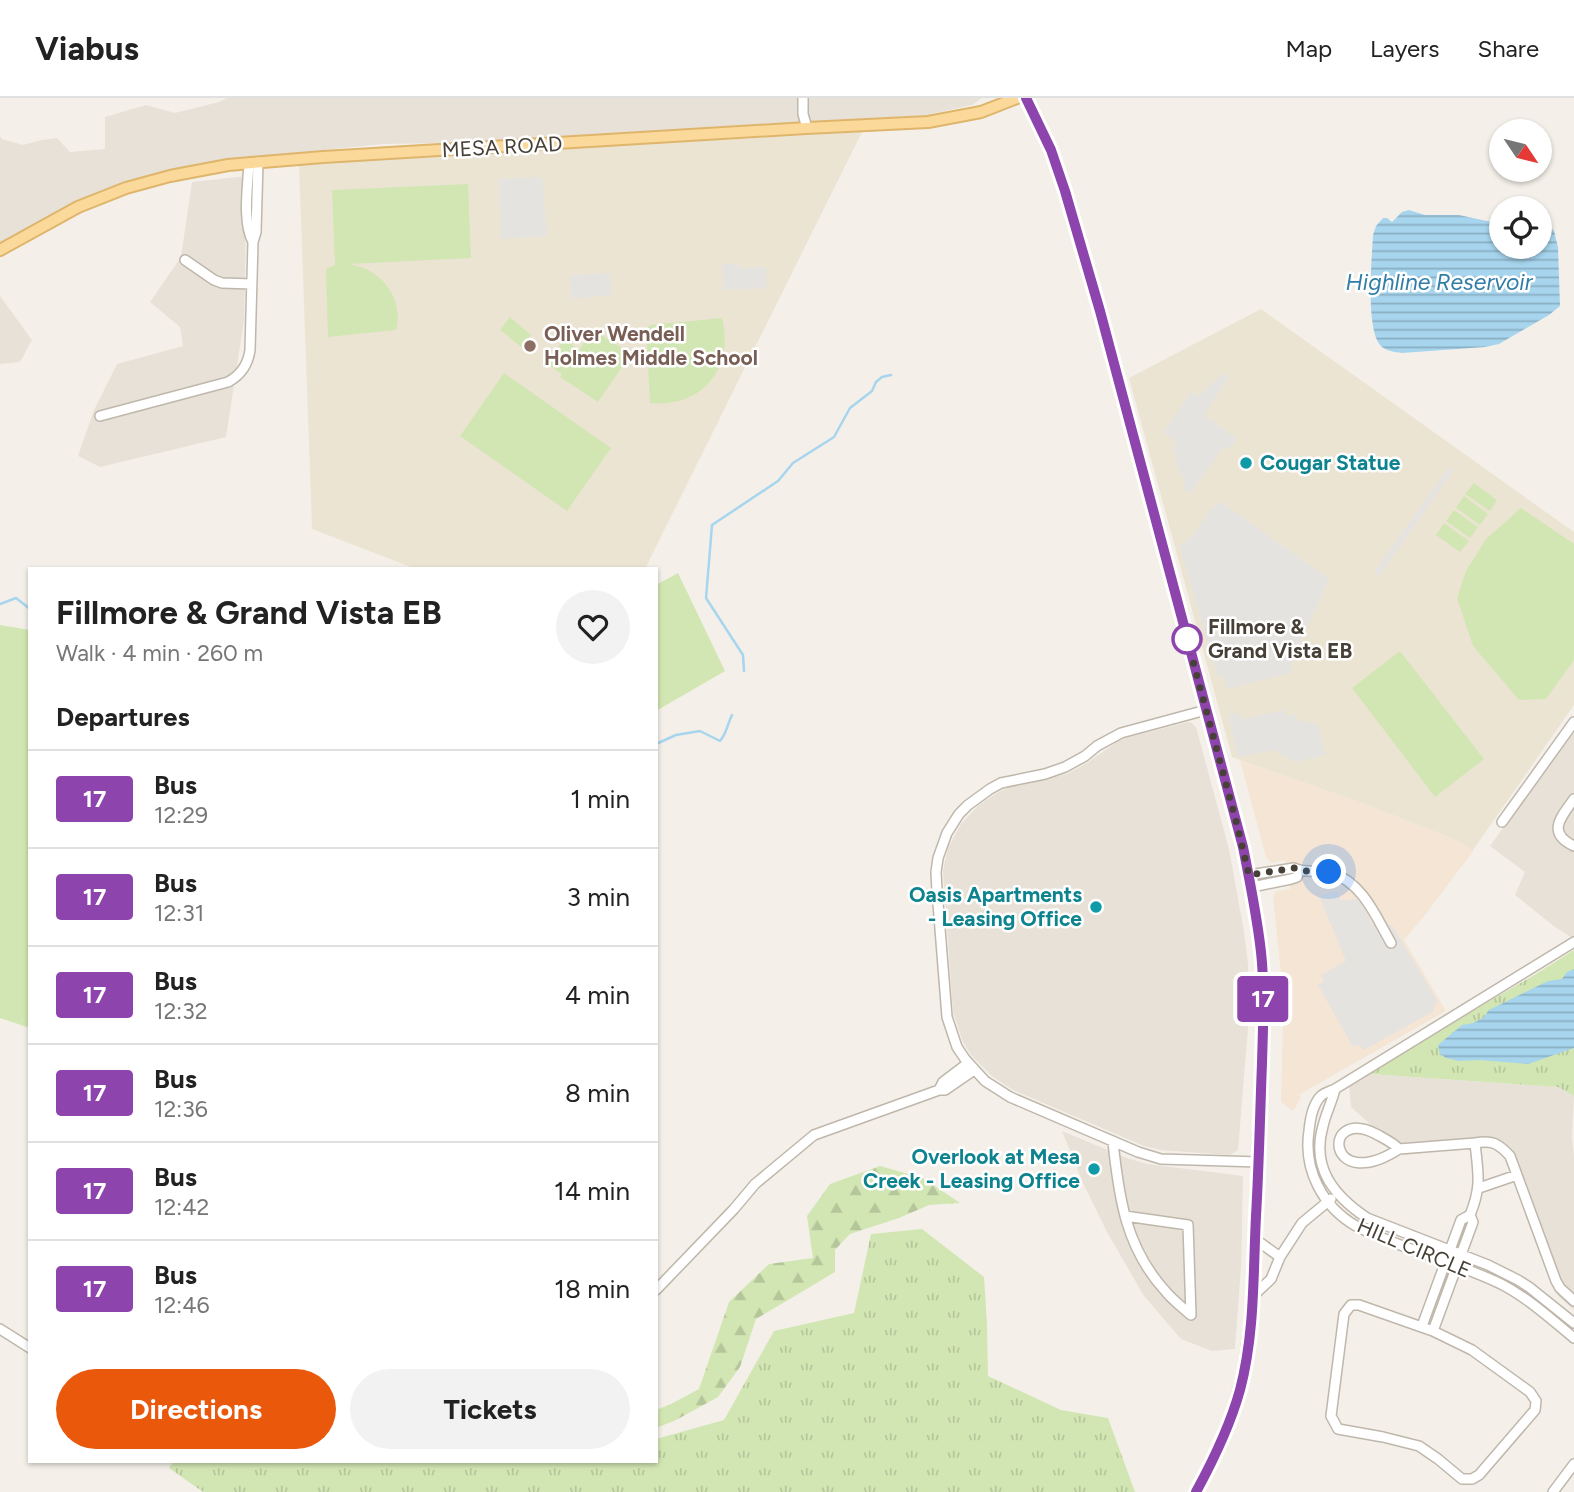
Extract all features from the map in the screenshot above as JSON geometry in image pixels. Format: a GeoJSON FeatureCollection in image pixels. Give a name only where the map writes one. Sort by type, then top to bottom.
{"type":"FeatureCollection","features":[{"type":"Feature","properties":{"kind":"main road","name":"MESA ROAD"},"geometry":{"type":"LineString","coordinates":[[0,250],[78,207],[126,188],[170,176],[254,162],[939,121],[981,112],[1017,98]]}},
{"type":"Feature","properties":{"kind":"main road"},"geometry":{"type":"LineString","coordinates":[[1026,98],[1051,150],[1100,311],[1249,875],[1261,954],[1264,1002],[1259,1162],[1248,1352],[1228,1428],[1196,1492]]}},
{"type":"Feature","properties":{"kind":"street"},"geometry":{"type":"LineString","coordinates":[[803,98],[803,114],[807,128]]}},
{"type":"Feature","properties":{"kind":"street"},"geometry":{"type":"LineString","coordinates":[[100,416],[228,382],[244,369],[249,357],[253,242],[256,232],[254,162]]}},
{"type":"Feature","properties":{"kind":"street"},"geometry":{"type":"LineString","coordinates":[[185,260],[222,283],[252,284]]}},
{"type":"Feature","properties":{"kind":"street"},"geometry":{"type":"LineString","coordinates":[[1206,710],[1121,733],[1065,767],[1001,783],[968,805],[952,824],[942,844],[936,872],[947,1017],[957,1047],[971,1066],[985,1081],[1010,1097],[1113,1142],[1161,1159],[1259,1162]]}},
{"type":"Feature","properties":{"kind":"street"},"geometry":{"type":"LineString","coordinates":[[1502,822],[1574,722]]}},
{"type":"Feature","properties":{"kind":"street"},"geometry":{"type":"LineString","coordinates":[[1574,799],[1562,816],[1558,831],[1564,841],[1574,846]]}},
{"type":"Feature","properties":{"kind":"street"},"geometry":{"type":"LineString","coordinates":[[1249,875],[1294,868],[1299,871],[1321,870],[1334,874],[1363,894],[1391,943]]}},
{"type":"Feature","properties":{"kind":"street"},"geometry":{"type":"LineString","coordinates":[[1252,887],[1297,877],[1299,871]]}},
{"type":"Feature","properties":{"kind":"street","name":"HILL CIRCLE"},"geometry":{"type":"LineString","coordinates":[[1574,942],[1321,1096],[1313,1111],[1308,1135],[1311,1168],[1321,1193],[1344,1218],[1384,1238],[1498,1283],[1520,1295],[1574,1338]]}},
{"type":"Feature","properties":{"kind":"street"},"geometry":{"type":"LineString","coordinates":[[658,1288],[755,1184],[814,1135],[945,1090],[971,1066]]}},
{"type":"Feature","properties":{"kind":"street","name":"HILL CIRCLE"},"geometry":{"type":"LineString","coordinates":[[1335,1089],[1322,1127],[1322,1167],[1338,1194],[1350,1206],[1367,1218],[1488,1265],[1518,1280],[1574,1323]]}},
{"type":"Feature","properties":{"kind":"street"},"geometry":{"type":"LineString","coordinates":[[1399,1149],[1392,1142],[1366,1129],[1358,1128],[1345,1132],[1339,1145],[1343,1158],[1358,1163],[1389,1156],[1399,1149],[1487,1141],[1504,1149],[1510,1156],[1556,1281],[1574,1301]]}},
{"type":"Feature","properties":{"kind":"street"},"geometry":{"type":"LineString","coordinates":[[1113,1142],[1119,1194],[1128,1230],[1149,1271],[1167,1294],[1191,1315],[1188,1225],[1125,1216]]}},
{"type":"Feature","properties":{"kind":"street"},"geometry":{"type":"LineString","coordinates":[[1422,1326],[1461,1220],[1470,1214],[1479,1188],[1475,1143]]}},
{"type":"Feature","properties":{"kind":"street"},"geometry":{"type":"LineString","coordinates":[[1479,1188],[1517,1175]]}},
{"type":"Feature","properties":{"kind":"street"},"geometry":{"type":"LineString","coordinates":[[1253,1296],[1271,1279],[1280,1256],[1302,1223],[1338,1194]]}},
{"type":"Feature","properties":{"kind":"street"},"geometry":{"type":"LineString","coordinates":[[1433,1331],[1473,1222],[1470,1214]]}},
{"type":"Feature","properties":{"kind":"street"},"geometry":{"type":"LineString","coordinates":[[1255,1239],[1280,1256]]}},
{"type":"Feature","properties":{"kind":"street"},"geometry":{"type":"LineString","coordinates":[[1351,1305],[1359,1305],[1433,1331],[1472,1350],[1530,1392],[1536,1401],[1535,1409],[1479,1475],[1472,1479],[1462,1479],[1419,1446],[1338,1429],[1331,1416],[1344,1314],[1351,1305]]}},
{"type":"Feature","properties":{"kind":"street"},"geometry":{"type":"LineString","coordinates":[[0,1329],[28,1347]]}},
{"type":"Feature","properties":{"kind":"street"},"geometry":{"type":"LineString","coordinates":[[1553,1492],[1574,1464]]}},
{"type":"Feature","properties":{"kind":"shaded area"},"geometry":{"type":"Polygon","coordinates":[[[227,98],[982,98],[972,105],[926,115],[501,142],[383,144],[196,165],[103,191],[0,244],[0,136],[23,145],[57,138],[70,152],[105,149],[105,117],[146,105],[175,113],[227,98]]]}},
{"type":"Feature","properties":{"kind":"shaded area","name":"Oliver Wendell Holmes Middle School"},"geometry":{"type":"Polygon","coordinates":[[[862,132],[646,567],[411,567],[312,529],[299,164],[862,132]]]}},
{"type":"Feature","properties":{"kind":"shaded area"},"geometry":{"type":"Polygon","coordinates":[[[247,176],[244,320],[226,437],[100,467],[78,456],[94,410],[117,364],[183,346],[180,327],[150,302],[181,257],[192,182],[247,176]]]}},
{"type":"Feature","properties":{"kind":"shaded area"},"geometry":{"type":"Polygon","coordinates":[[[542,177],[547,236],[501,239],[499,179],[542,177]]]}},
{"type":"Feature","properties":{"kind":"shaded area"},"geometry":{"type":"Polygon","coordinates":[[[722,264],[738,264],[739,268],[766,267],[767,288],[723,290],[722,264]]]}},
{"type":"Feature","properties":{"kind":"shaded area"},"geometry":{"type":"Polygon","coordinates":[[[610,273],[611,295],[571,299],[570,275],[610,273]]]}},
{"type":"Feature","properties":{"kind":"shaded area"},"geometry":{"type":"Polygon","coordinates":[[[0,296],[32,340],[20,362],[0,364],[0,296]]]}},
{"type":"Feature","properties":{"kind":"shaded area"},"geometry":{"type":"Polygon","coordinates":[[[1261,309],[1574,532],[1574,705],[1473,850],[1456,840],[1365,804],[1232,757],[1129,378],[1261,309]]]}},
{"type":"Feature","properties":{"kind":"shaded area"},"geometry":{"type":"Polygon","coordinates":[[[1223,374],[1229,376],[1204,415],[1237,439],[1232,446],[1221,450],[1191,493],[1182,488],[1185,481],[1175,462],[1178,456],[1173,452],[1176,441],[1163,433],[1191,392],[1197,396],[1223,374]]]}},
{"type":"Feature","properties":{"kind":"shaded area"},"geometry":{"type":"Polygon","coordinates":[[[1449,467],[1454,470],[1379,576],[1374,572],[1449,467]]]}},
{"type":"Feature","properties":{"kind":"shaded area"},"geometry":{"type":"Polygon","coordinates":[[[1221,502],[1329,579],[1296,652],[1291,666],[1293,672],[1227,689],[1223,676],[1218,677],[1179,545],[1185,543],[1197,530],[1211,508],[1221,502]]]}},
{"type":"Feature","properties":{"kind":"shaded area"},"geometry":{"type":"Polygon","coordinates":[[[1284,710],[1286,716],[1295,714],[1298,720],[1317,724],[1326,755],[1295,762],[1273,750],[1238,757],[1228,714],[1235,713],[1245,719],[1284,710]]]}},
{"type":"Feature","properties":{"kind":"shaded area"},"geometry":{"type":"Polygon","coordinates":[[[1190,722],[1196,727],[1229,849],[1248,964],[1249,1016],[1238,1150],[1230,1155],[1160,1150],[1144,1146],[1013,1090],[993,1077],[971,1055],[963,1042],[953,1012],[943,871],[948,848],[961,824],[979,805],[1000,791],[1067,774],[1126,738],[1190,722]]]}},
{"type":"Feature","properties":{"kind":"shaded area"},"geometry":{"type":"Polygon","coordinates":[[[1574,730],[1574,939],[1515,895],[1525,872],[1490,846],[1574,730]]]}},
{"type":"Feature","properties":{"kind":"shaded area"},"geometry":{"type":"Polygon","coordinates":[[[1240,760],[1365,804],[1456,840],[1474,850],[1404,940],[1446,1011],[1300,1094],[1301,1098],[1293,1111],[1281,1102],[1283,1019],[1273,897],[1276,891],[1290,889],[1285,860],[1271,863],[1266,857],[1240,760]]]}},
{"type":"Feature","properties":{"kind":"shaded area"},"geometry":{"type":"Polygon","coordinates":[[[1337,891],[1341,900],[1358,899],[1372,925],[1392,925],[1438,1002],[1434,1005],[1434,1011],[1364,1050],[1359,1045],[1353,1047],[1318,985],[1324,981],[1321,975],[1346,961],[1319,896],[1337,891]]]}},
{"type":"Feature","properties":{"kind":"shaded area"},"geometry":{"type":"Polygon","coordinates":[[[1367,1073],[1558,1087],[1574,1096],[1574,1310],[1559,1297],[1551,1283],[1518,1187],[1502,1153],[1482,1146],[1405,1155],[1351,1107],[1349,1085],[1367,1073]]]}},
{"type":"Feature","properties":{"kind":"shaded area"},"geometry":{"type":"Polygon","coordinates":[[[1062,1131],[1147,1164],[1243,1176],[1241,1266],[1235,1349],[1212,1351],[1181,1339],[1144,1296],[1107,1232],[1062,1131]]]}},
{"type":"Feature","properties":{"kind":"green space"},"geometry":{"type":"Polygon","coordinates":[[[468,184],[471,258],[350,264],[374,274],[392,294],[397,311],[396,330],[328,337],[326,269],[335,265],[332,190],[468,184]]]}},
{"type":"Feature","properties":{"kind":"green space"},"geometry":{"type":"Polygon","coordinates":[[[510,317],[531,335],[521,347],[500,330],[510,317]]]}},
{"type":"Feature","properties":{"kind":"green space"},"geometry":{"type":"Polygon","coordinates":[[[722,318],[724,353],[719,368],[710,381],[685,399],[669,403],[650,403],[646,330],[650,325],[722,318]]]}},
{"type":"Feature","properties":{"kind":"green space"},"geometry":{"type":"Polygon","coordinates":[[[593,329],[631,354],[598,402],[560,377],[562,374],[547,364],[564,338],[579,350],[593,329]]]}},
{"type":"Feature","properties":{"kind":"green space"},"geometry":{"type":"Polygon","coordinates":[[[504,373],[611,448],[567,511],[460,436],[504,373]]]}},
{"type":"Feature","properties":{"kind":"green space"},"geometry":{"type":"Polygon","coordinates":[[[1474,483],[1497,500],[1490,511],[1465,494],[1474,483]]]}},
{"type":"Feature","properties":{"kind":"green space"},"geometry":{"type":"Polygon","coordinates":[[[1464,496],[1488,514],[1480,525],[1456,508],[1464,496]]]}},
{"type":"Feature","properties":{"kind":"green space"},"geometry":{"type":"Polygon","coordinates":[[[1521,508],[1574,544],[1574,660],[1546,699],[1519,700],[1473,646],[1457,598],[1466,571],[1486,539],[1521,508]]]}},
{"type":"Feature","properties":{"kind":"green space"},"geometry":{"type":"Polygon","coordinates":[[[1454,510],[1478,527],[1470,538],[1446,521],[1454,510]]]}},
{"type":"Feature","properties":{"kind":"green space"},"geometry":{"type":"Polygon","coordinates":[[[1444,523],[1469,541],[1460,552],[1436,535],[1444,523]]]}},
{"type":"Feature","properties":{"kind":"green space"},"geometry":{"type":"Polygon","coordinates":[[[678,573],[725,671],[658,710],[658,584],[678,573]]]}},
{"type":"Feature","properties":{"kind":"green space"},"geometry":{"type":"Polygon","coordinates":[[[0,625],[28,630],[28,1027],[0,1018],[0,625]]]}},
{"type":"Feature","properties":{"kind":"green space"},"geometry":{"type":"Polygon","coordinates":[[[1400,651],[1484,759],[1435,797],[1352,688],[1400,651]]]}},
{"type":"Feature","properties":{"kind":"green space"},"geometry":{"type":"Polygon","coordinates":[[[1574,950],[1574,1096],[1558,1087],[1367,1073],[1536,974],[1574,950]]]}},
{"type":"Feature","properties":{"kind":"green space"},"geometry":{"type":"Polygon","coordinates":[[[880,1166],[923,1178],[960,1203],[929,1205],[850,1234],[835,1250],[835,1272],[756,1319],[740,1367],[718,1397],[658,1427],[658,1409],[699,1389],[729,1302],[769,1264],[813,1258],[807,1216],[830,1184],[880,1166]]]}},
{"type":"Feature","properties":{"kind":"green space"},"geometry":{"type":"Polygon","coordinates":[[[922,1229],[984,1277],[988,1376],[1061,1410],[1108,1418],[1135,1492],[203,1492],[169,1468],[173,1463],[658,1463],[658,1438],[724,1420],[774,1331],[854,1313],[871,1234],[922,1229]]]}},
{"type":"Feature","properties":{"kind":"water","name":"Highline Reservoir"},"geometry":{"type":"Polygon","coordinates":[[[1409,210],[1425,215],[1459,215],[1489,221],[1489,259],[1552,259],[1552,229],[1558,247],[1560,306],[1499,344],[1402,353],[1383,348],[1376,338],[1371,310],[1373,235],[1383,218],[1392,222],[1402,212],[1409,210]]]}},
{"type":"Feature","properties":{"kind":"water"},"geometry":{"type":"Polygon","coordinates":[[[1574,969],[1574,1048],[1528,1064],[1459,1061],[1440,1054],[1438,1045],[1462,1025],[1483,1018],[1489,1010],[1548,981],[1562,979],[1567,972],[1574,969]]]}},
{"type":"Feature","properties":{"kind":"waterway"},"geometry":{"type":"LineString","coordinates":[[744,671],[743,655],[706,598],[712,525],[778,481],[793,463],[834,437],[850,408],[872,391],[882,377],[891,375]]}},
{"type":"Feature","properties":{"kind":"waterway"},"geometry":{"type":"LineString","coordinates":[[0,604],[16,598],[28,607]]}},
{"type":"Feature","properties":{"kind":"waterway"},"geometry":{"type":"LineString","coordinates":[[658,743],[676,735],[700,731],[720,741],[732,715]]}},
{"type":"Feature","properties":{"kind":"bus line","name":"17"},"geometry":{"type":"LineString","coordinates":[[1026,98],[1057,167],[1100,311],[1243,847],[1252,887],[1261,954],[1264,1002],[1250,1331],[1240,1390],[1228,1428],[1196,1492]]}},
{"type":"Feature","properties":{"kind":"place","name":"Oliver Wendell Holmes Middle School"},"geometry":{"type":"Point","coordinates":[530,346]}},
{"type":"Feature","properties":{"kind":"place","name":"Cougar Statue"},"geometry":{"type":"Point","coordinates":[1246,463]}},
{"type":"Feature","properties":{"kind":"place","name":"Fillmore & Grand Vista EB"},"geometry":{"type":"Point","coordinates":[1187,639]}},
{"type":"Feature","properties":{"kind":"place","name":"Oasis Apartments - Leasing Office"},"geometry":{"type":"Point","coordinates":[1096,907]}},
{"type":"Feature","properties":{"kind":"place","name":"Overlook at Mesa Creek - Leasing Office"},"geometry":{"type":"Point","coordinates":[1094,1169]}},
{"type":"Feature","properties":{"kind":"route"},"geometry":{"type":"LineString","coordinates":[[1187,639],[1249,875],[1294,868],[1299,871],[1329,872]]}}]}
